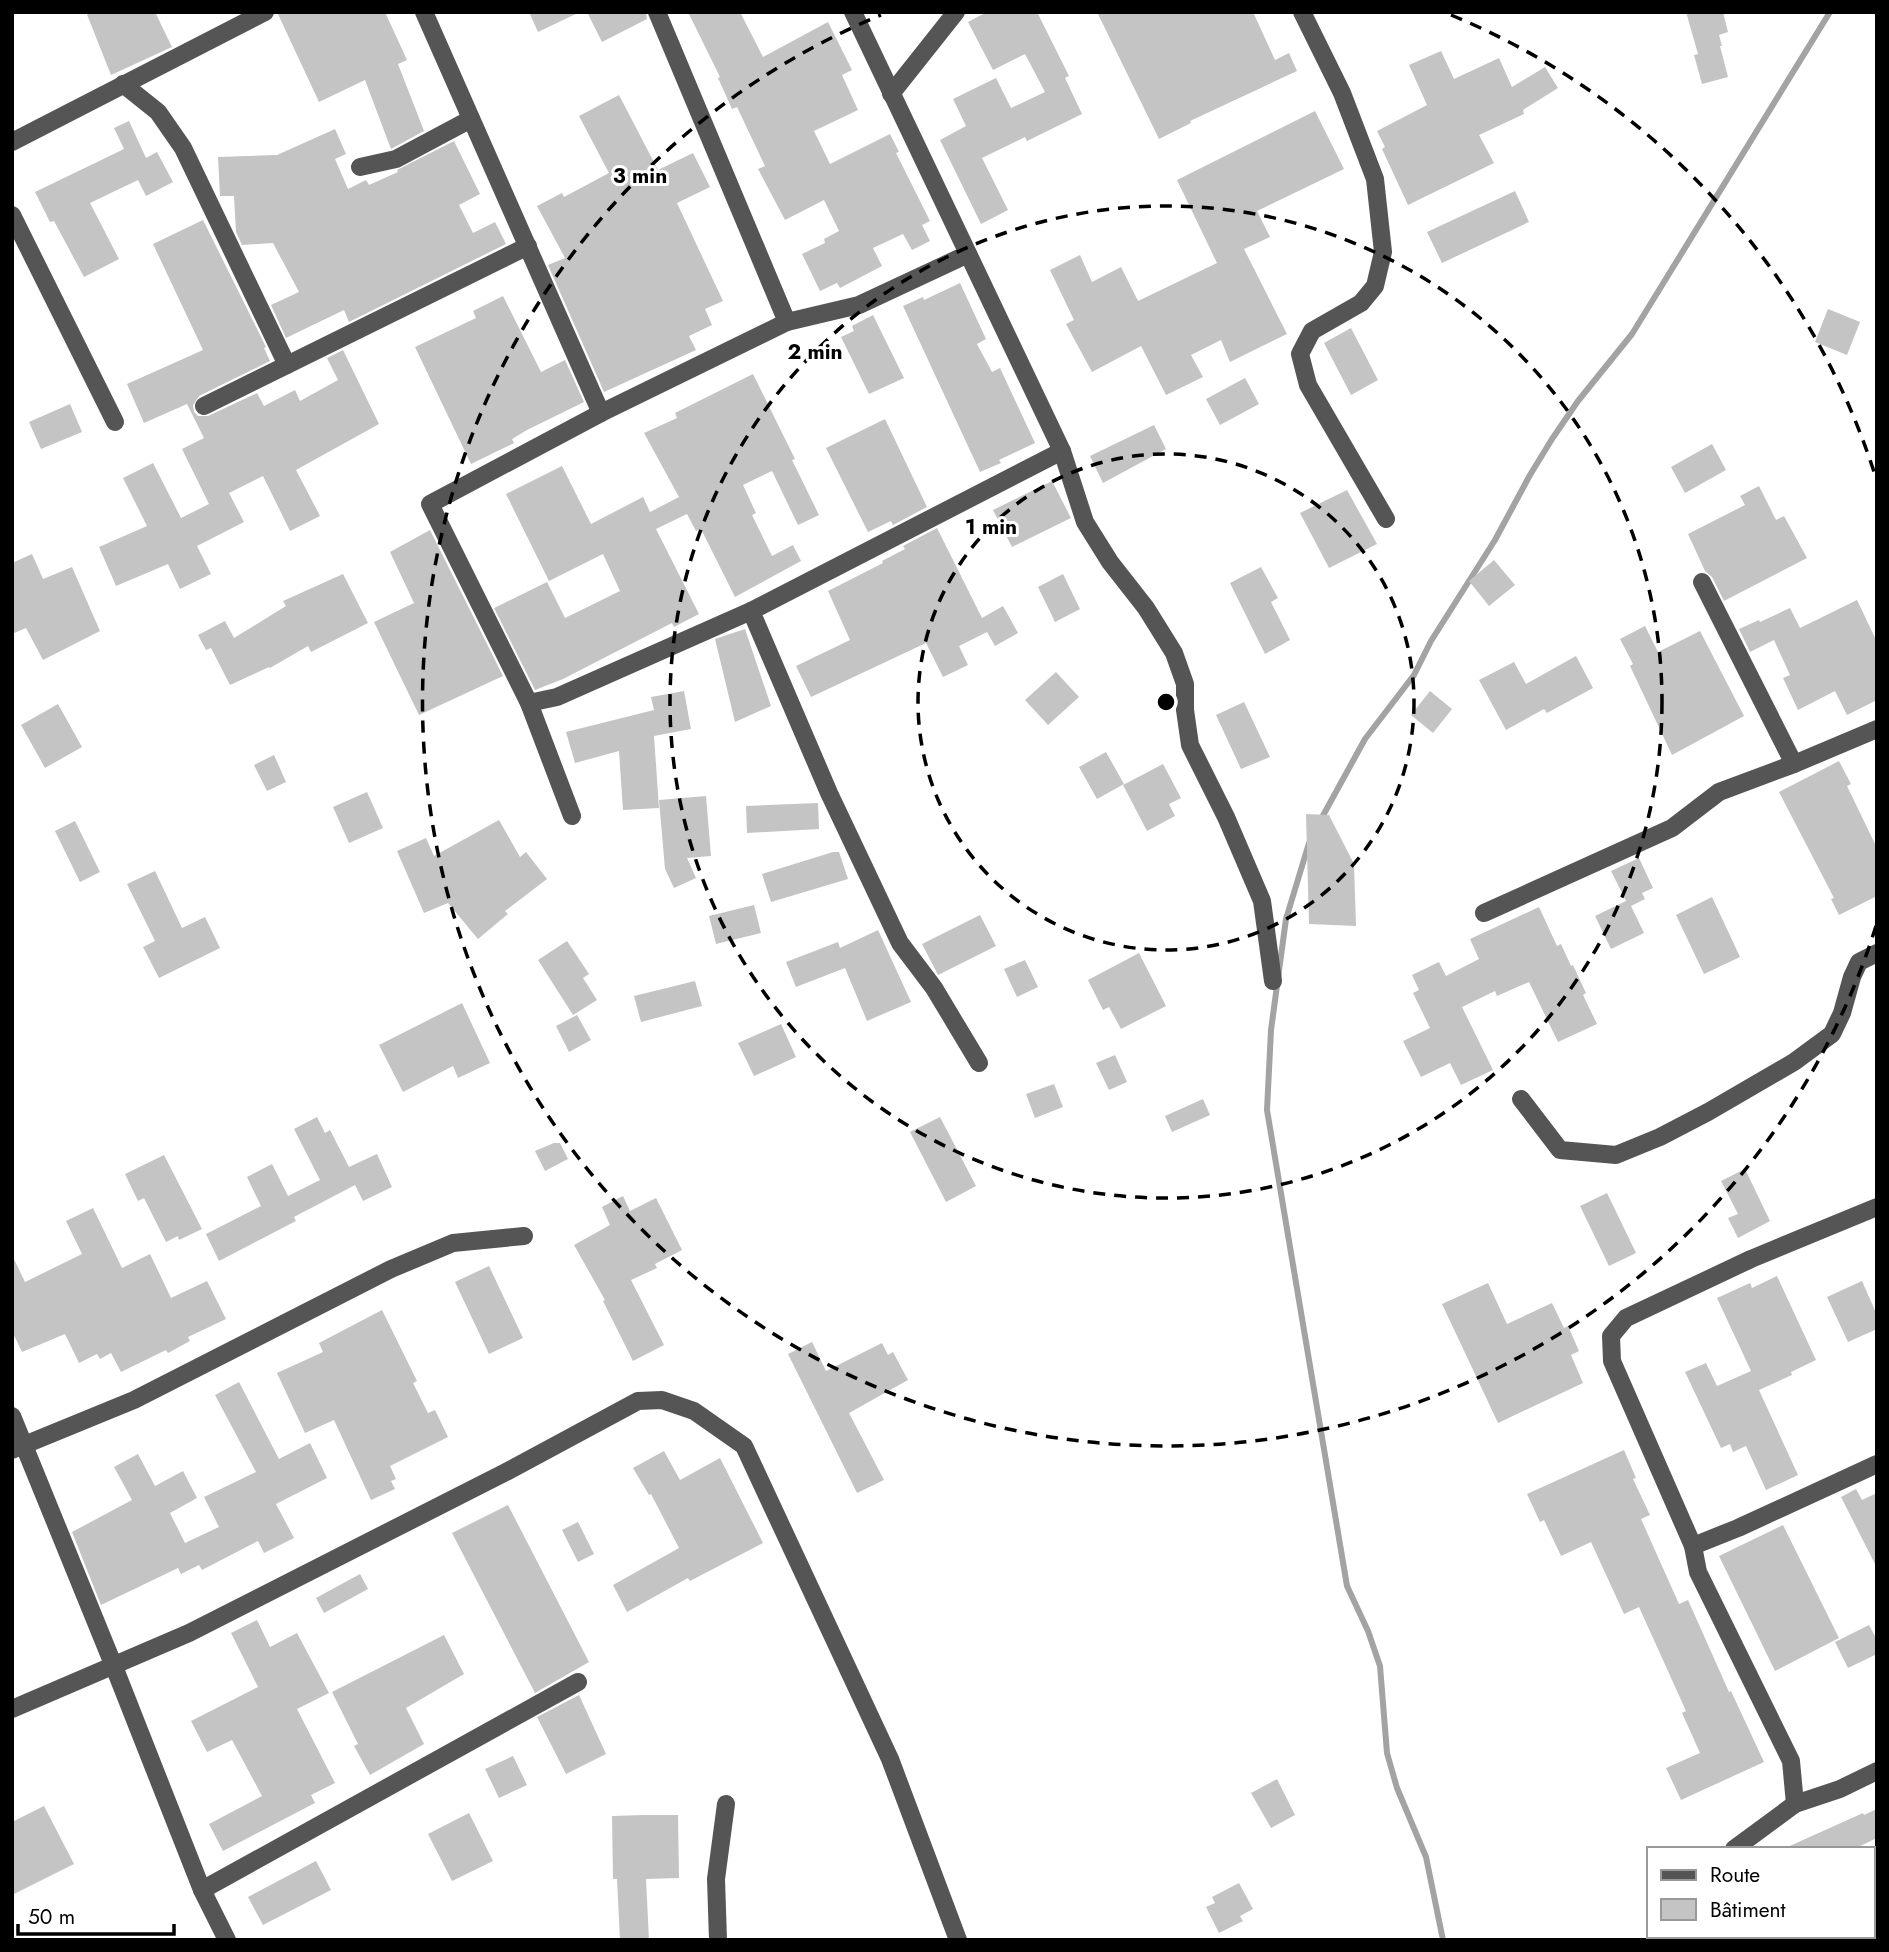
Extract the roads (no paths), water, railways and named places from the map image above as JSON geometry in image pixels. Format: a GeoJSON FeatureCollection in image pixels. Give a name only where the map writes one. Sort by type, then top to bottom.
{"type":"FeatureCollection","features":[{"type":"Feature","properties":{"kind":"street"},"geometry":{"type":"LineString","coordinates":[[12,142],[265,12]]}},
{"type":"Feature","properties":{"kind":"street"},"geometry":{"type":"LineString","coordinates":[[424,12],[601,413]]}},
{"type":"Feature","properties":{"kind":"street"},"geometry":{"type":"LineString","coordinates":[[657,12],[788,322]]}},
{"type":"Feature","properties":{"kind":"street"},"geometry":{"type":"LineString","coordinates":[[853,12],[1062,451],[1085,522],[1110,562],[1146,608],[1174,653],[1185,684],[1185,710],[1190,745],[1226,817],[1262,901],[1273,981]]}},
{"type":"Feature","properties":{"kind":"street"},"geometry":{"type":"LineString","coordinates":[[891,94],[956,12]]}},
{"type":"Feature","properties":{"kind":"street"},"geometry":{"type":"LineString","coordinates":[[1301,12],[1342,93],[1375,179],[1383,252],[1375,286],[1361,303],[1312,331],[1300,354],[1308,385],[1386,519]]}},
{"type":"Feature","properties":{"kind":"street"},"geometry":{"type":"LineString","coordinates":[[123,84],[158,112],[183,148],[287,365]]}},
{"type":"Feature","properties":{"kind":"street"},"geometry":{"type":"LineString","coordinates":[[360,167],[396,159],[471,119]]}},
{"type":"Feature","properties":{"kind":"street"},"geometry":{"type":"LineString","coordinates":[[12,215],[114,422]]}},
{"type":"Feature","properties":{"kind":"street"},"geometry":{"type":"LineString","coordinates":[[204,406],[528,246]]}},
{"type":"Feature","properties":{"kind":"street"},"geometry":{"type":"LineString","coordinates":[[572,816],[529,703],[429,504],[601,413],[788,322],[859,305],[968,254]]}},
{"type":"Feature","properties":{"kind":"street"},"geometry":{"type":"LineString","coordinates":[[529,703],[557,696],[751,611],[1062,451]]}},
{"type":"Feature","properties":{"kind":"street"},"geometry":{"type":"LineString","coordinates":[[1702,582],[1794,764]]}},
{"type":"Feature","properties":{"kind":"street"},"geometry":{"type":"LineString","coordinates":[[751,611],[829,793],[900,943],[934,988],[979,1063]]}},
{"type":"Feature","properties":{"kind":"street"},"geometry":{"type":"LineString","coordinates":[[1484,913],[1672,828],[1719,792],[1877,729]]}},
{"type":"Feature","properties":{"kind":"street"},"geometry":{"type":"LineString","coordinates":[[1521,1099],[1560,1150],[1616,1155],[1660,1137],[1794,1062],[1832,1034],[1859,962],[1877,953]]}},
{"type":"Feature","properties":{"kind":"street"},"geometry":{"type":"LineString","coordinates":[[1794,1804],[1791,1761],[1698,1572],[1693,1546],[1612,1361],[1611,1336],[1626,1318],[1751,1259],[1877,1207]]}},
{"type":"Feature","properties":{"kind":"street"},"geometry":{"type":"LineString","coordinates":[[18,1446],[134,1400],[391,1269],[453,1243],[524,1236]]}},
{"type":"Feature","properties":{"kind":"street"},"geometry":{"type":"LineString","coordinates":[[12,1709],[189,1633],[506,1472],[639,1401],[662,1400],[694,1411],[744,1446],[890,1759],[958,1940]]}},
{"type":"Feature","properties":{"kind":"street"},"geometry":{"type":"LineString","coordinates":[[12,1416],[18,1446],[113,1664],[202,1890],[227,1940]]}},
{"type":"Feature","properties":{"kind":"street"},"geometry":{"type":"LineString","coordinates":[[1693,1546],[1877,1464]]}},
{"type":"Feature","properties":{"kind":"street"},"geometry":{"type":"LineString","coordinates":[[202,1890],[578,1682]]}},
{"type":"Feature","properties":{"kind":"street"},"geometry":{"type":"LineString","coordinates":[[1737,1847],[1794,1804],[1840,1789],[1877,1772]]}},
{"type":"Feature","properties":{"kind":"street"},"geometry":{"type":"LineString","coordinates":[[718,1940],[716,1879],[726,1804]]}},
{"type":"Feature","properties":{"kind":"waterway"},"geometry":{"type":"LineString","coordinates":[[1320,821],[1365,739],[1414,675],[1431,641],[1495,540],[1552,439],[1578,401],[1632,334],[1830,12]]}},
{"type":"Feature","properties":{"kind":"waterway"},"geometry":{"type":"LineString","coordinates":[[1309,843],[1286,919],[1271,1030],[1267,1110],[1347,1586],[1368,1631],[1380,1666],[1387,1753],[1397,1788],[1426,1857],[1443,1940]]}}]}
